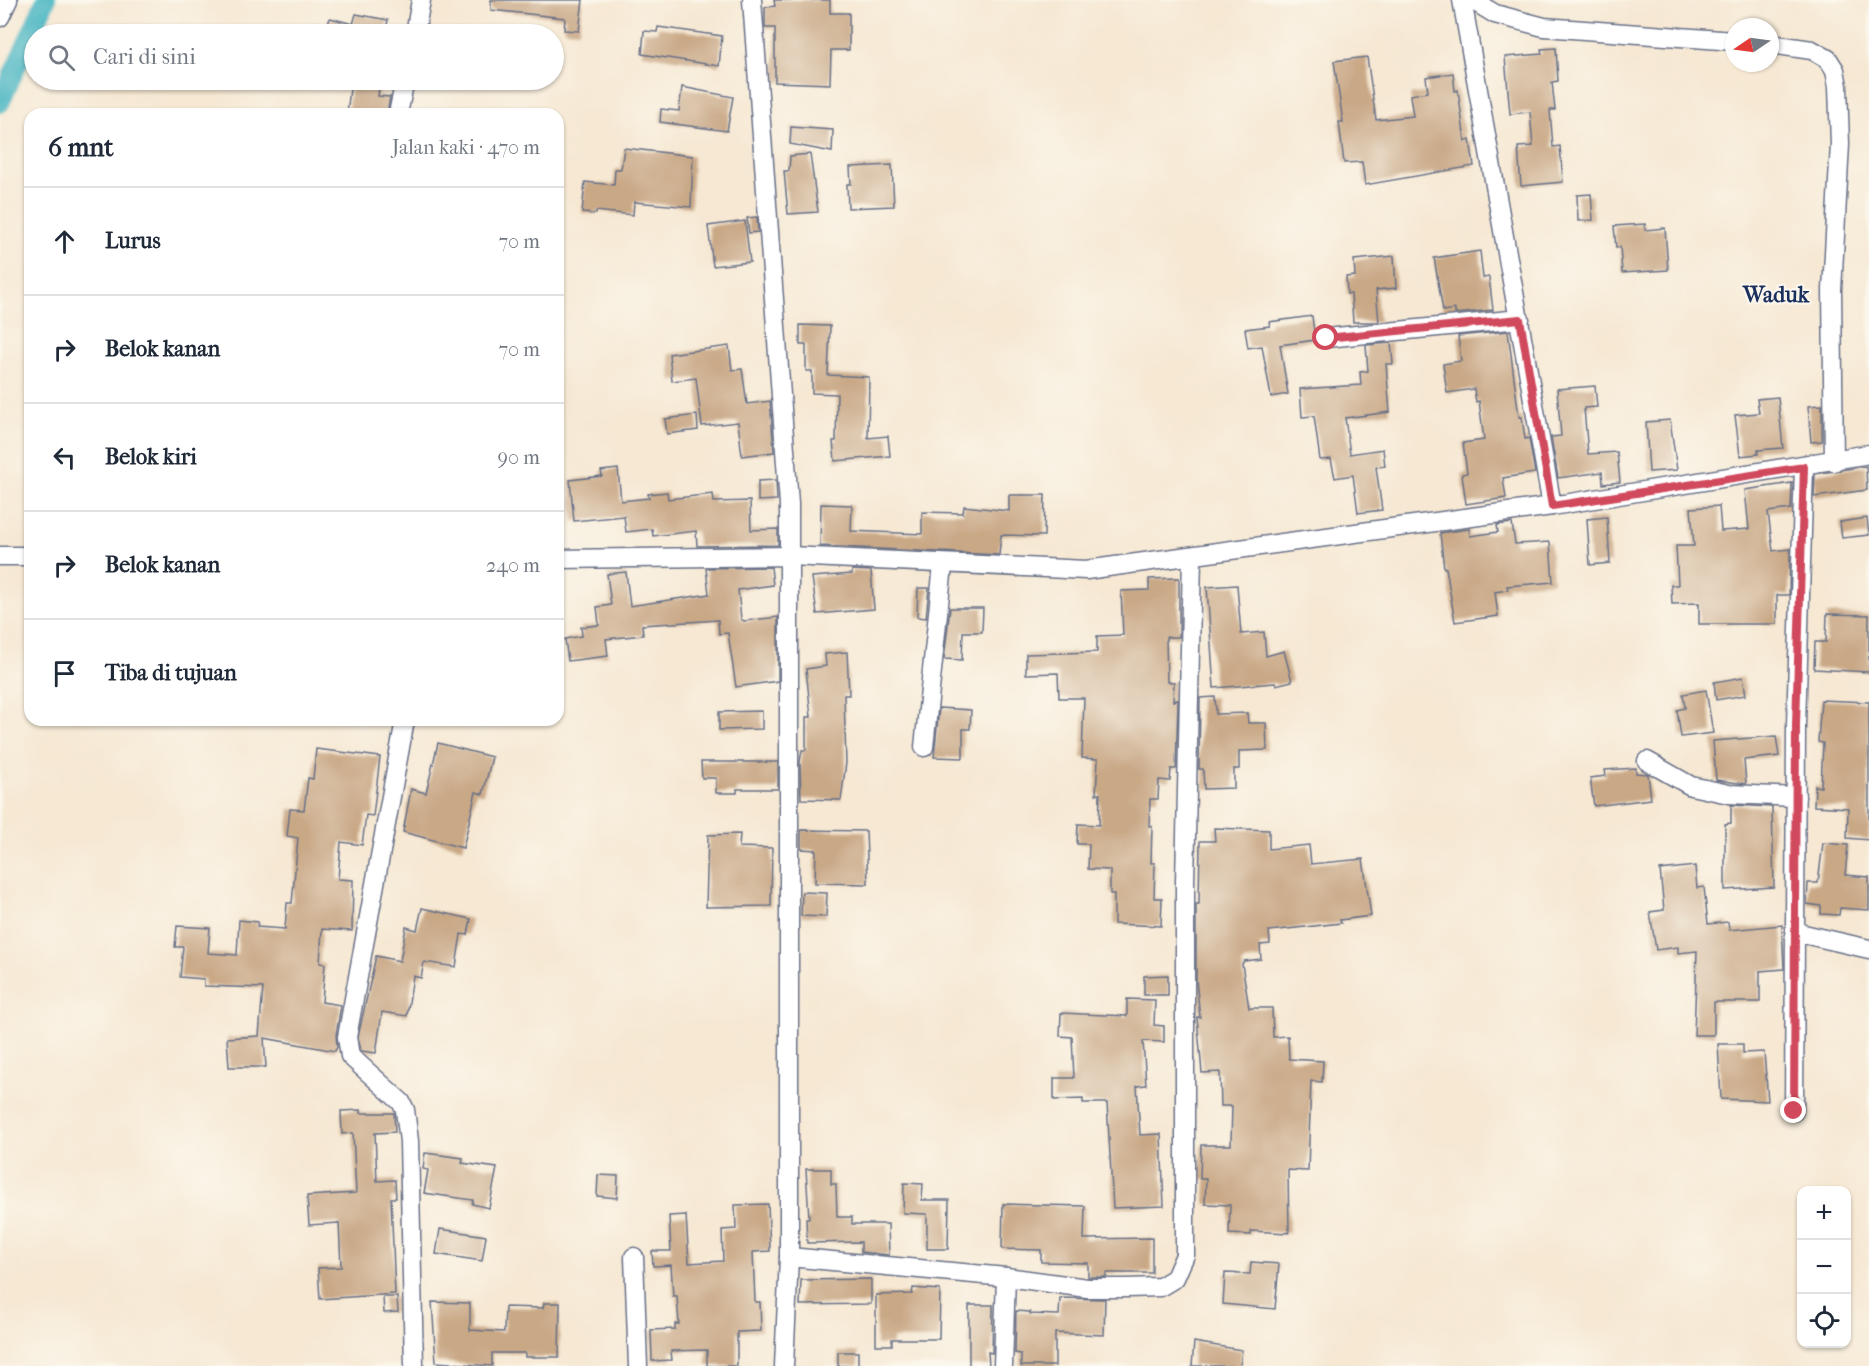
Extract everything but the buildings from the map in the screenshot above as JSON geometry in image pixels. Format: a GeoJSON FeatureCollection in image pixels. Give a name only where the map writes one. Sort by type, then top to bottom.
{"type":"FeatureCollection","features":[{"type":"Feature","properties":{"kind":"street"},"geometry":{"type":"LineString","coordinates":[[0,17],[8,0]]}},
{"type":"Feature","properties":{"kind":"street"},"geometry":{"type":"LineString","coordinates":[[417,24],[422,0]]}},
{"type":"Feature","properties":{"kind":"street"},"geometry":{"type":"LineString","coordinates":[[752,0],[789,504],[787,949],[789,1257],[784,1366]]}},
{"type":"Feature","properties":{"kind":"street"},"geometry":{"type":"LineString","coordinates":[[1462,0],[1552,506]]}},
{"type":"Feature","properties":{"kind":"street"},"geometry":{"type":"LineString","coordinates":[[1472,0],[1495,14],[1545,27],[1725,39]]}},
{"type":"Feature","properties":{"kind":"street"},"geometry":{"type":"LineString","coordinates":[[1779,45],[1812,50],[1828,59],[1835,70],[1838,86],[1840,144],[1832,290],[1834,462]]}},
{"type":"Feature","properties":{"kind":"street"},"geometry":{"type":"LineString","coordinates":[[399,108],[403,90]]}},
{"type":"Feature","properties":{"kind":"street"},"geometry":{"type":"LineString","coordinates":[[1326,338],[1520,319]]}},
{"type":"Feature","properties":{"kind":"street"},"geometry":{"type":"LineString","coordinates":[[564,559],[790,556],[1086,570],[1552,506],[1804,467],[1869,454]]}},
{"type":"Feature","properties":{"kind":"street"},"geometry":{"type":"LineString","coordinates":[[1794,1111],[1796,725],[1804,467]]}},
{"type":"Feature","properties":{"kind":"street"},"geometry":{"type":"LineString","coordinates":[[0,556],[24,556]]}},
{"type":"Feature","properties":{"kind":"street"},"geometry":{"type":"LineString","coordinates":[[789,1257],[1006,1277],[1087,1288],[1160,1287],[1175,1278],[1185,1255],[1185,882],[1192,556]]}},
{"type":"Feature","properties":{"kind":"street"},"geometry":{"type":"LineString","coordinates":[[924,747],[943,565]]}},
{"type":"Feature","properties":{"kind":"street"},"geometry":{"type":"LineString","coordinates":[[404,726],[347,1037],[350,1056],[397,1096],[405,1110],[409,1141],[414,1366]]}},
{"type":"Feature","properties":{"kind":"street"},"geometry":{"type":"LineString","coordinates":[[1647,761],[1690,786],[1729,794],[1796,796]]}},
{"type":"Feature","properties":{"kind":"street"},"geometry":{"type":"LineString","coordinates":[[1795,932],[1869,949]]}},
{"type":"Feature","properties":{"kind":"street"},"geometry":{"type":"LineString","coordinates":[[634,1257],[638,1366]]}},
{"type":"Feature","properties":{"kind":"street"},"geometry":{"type":"LineString","coordinates":[[1003,1366],[1006,1277]]}},
{"type":"Feature","properties":{"kind":"waterway"},"geometry":{"type":"LineString","coordinates":[[35,24],[46,0]]}},
{"type":"Feature","properties":{"kind":"waterway"},"geometry":{"type":"LineString","coordinates":[[0,103],[24,49]]}},
{"type":"Feature","properties":{"kind":"district","name":"Waduk"},"geometry":{"type":"Point","coordinates":[1776,295]}},
{"type":"Feature","properties":{"kind":"route"},"geometry":{"type":"LineString","coordinates":[[1326,338],[1520,319],[1552,506],[1804,467],[1796,725],[1794,1111]]}}]}
